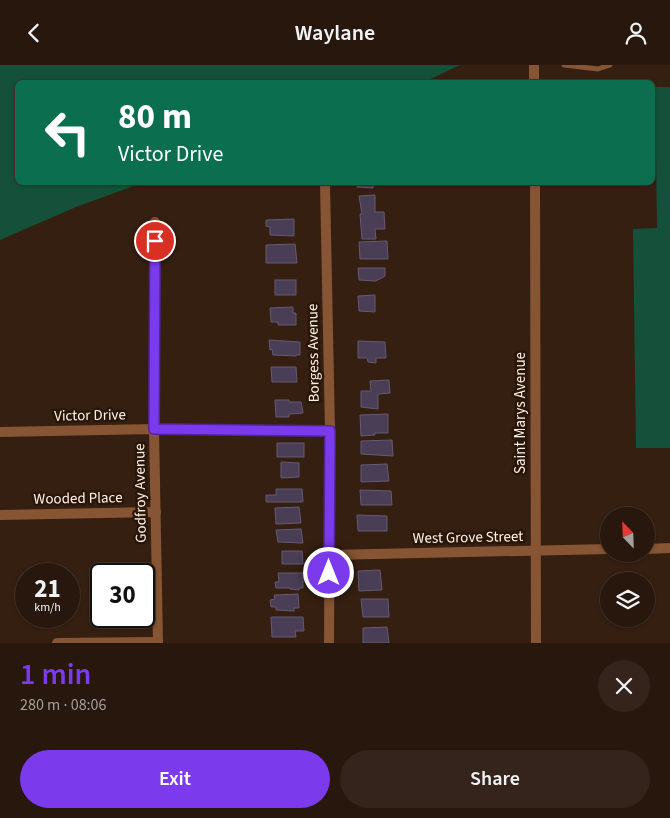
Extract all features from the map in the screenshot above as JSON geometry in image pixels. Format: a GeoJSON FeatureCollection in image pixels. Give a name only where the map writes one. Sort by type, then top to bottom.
{"type":"FeatureCollection","features":[{"type":"Feature","properties":{"kind":"street"},"geometry":{"type":"LineString","coordinates":[[534,65],[534,80]]}},
{"type":"Feature","properties":{"kind":"street","name":"Borgess Avenue"},"geometry":{"type":"LineString","coordinates":[[325,185],[330,431],[330,643]]}},
{"type":"Feature","properties":{"kind":"street","name":"Saint Marys Avenue"},"geometry":{"type":"LineString","coordinates":[[535,185],[536,643]]}},
{"type":"Feature","properties":{"kind":"street","name":"Godfroy Avenue"},"geometry":{"type":"LineString","coordinates":[[155,222],[154,429],[158,642]]}},
{"type":"Feature","properties":{"kind":"street","name":"Victor Drive"},"geometry":{"type":"LineString","coordinates":[[0,431],[154,429],[330,431]]}},
{"type":"Feature","properties":{"kind":"street","name":"Wooded Place"},"geometry":{"type":"LineString","coordinates":[[0,515],[156,512]]}},
{"type":"Feature","properties":{"kind":"street"},"geometry":{"type":"LineString","coordinates":[[655,549],[670,548]]}},
{"type":"Feature","properties":{"kind":"street","name":"West Grove Street"},"geometry":{"type":"LineString","coordinates":[[329,555],[600,549]]}},
{"type":"Feature","properties":{"kind":"street"},"geometry":{"type":"LineString","coordinates":[[57,643],[158,642]]}},
{"type":"Feature","properties":{"kind":"lane"},"geometry":{"type":"LineString","coordinates":[[564,65],[598,69],[610,65]]}},
{"type":"Feature","properties":{"kind":"green space"},"geometry":{"type":"Polygon","coordinates":[[[0,65],[460,65],[428,80],[15,80],[15,185],[136,185],[76,207],[0,240],[0,65]]]}},
{"type":"Feature","properties":{"kind":"green space"},"geometry":{"type":"Polygon","coordinates":[[[655,87],[670,87],[670,448],[636,448],[633,229],[657,228],[655,87]]]}},
{"type":"Feature","properties":{"kind":"building"},"geometry":{"type":"Polygon","coordinates":[[[357,185],[373,185],[373,188],[357,187],[357,185]]]}},
{"type":"Feature","properties":{"kind":"building"},"geometry":{"type":"Polygon","coordinates":[[[375,195],[375,212],[384,212],[385,229],[375,229],[376,239],[362,239],[360,214],[362,214],[359,196],[375,195]]]}},
{"type":"Feature","properties":{"kind":"building"},"geometry":{"type":"Polygon","coordinates":[[[294,219],[294,236],[270,235],[270,227],[266,226],[266,220],[294,219]]]}},
{"type":"Feature","properties":{"kind":"building"},"geometry":{"type":"Polygon","coordinates":[[[387,241],[388,259],[360,259],[359,242],[387,241]]]}},
{"type":"Feature","properties":{"kind":"building"},"geometry":{"type":"Polygon","coordinates":[[[295,244],[297,263],[266,263],[266,245],[295,244]]]}},
{"type":"Feature","properties":{"kind":"building"},"geometry":{"type":"Polygon","coordinates":[[[358,268],[385,268],[385,276],[376,281],[359,280],[358,268]]]}},
{"type":"Feature","properties":{"kind":"building"},"geometry":{"type":"Polygon","coordinates":[[[275,280],[296,280],[296,295],[275,295],[275,280]]]}},
{"type":"Feature","properties":{"kind":"building"},"geometry":{"type":"Polygon","coordinates":[[[375,295],[375,312],[359,311],[358,296],[375,295]]]}},
{"type":"Feature","properties":{"kind":"building"},"geometry":{"type":"Polygon","coordinates":[[[293,307],[293,313],[296,313],[296,325],[278,325],[278,322],[271,322],[270,308],[293,307]]]}},
{"type":"Feature","properties":{"kind":"building"},"geometry":{"type":"Polygon","coordinates":[[[269,340],[300,342],[300,355],[273,355],[272,349],[270,350],[269,340]]]}},
{"type":"Feature","properties":{"kind":"building"},"geometry":{"type":"Polygon","coordinates":[[[358,341],[385,342],[386,358],[376,358],[376,363],[368,362],[367,358],[358,358],[358,341]]]}},
{"type":"Feature","properties":{"kind":"building"},"geometry":{"type":"Polygon","coordinates":[[[271,367],[296,367],[297,382],[272,382],[271,367]]]}},
{"type":"Feature","properties":{"kind":"building"},"geometry":{"type":"Polygon","coordinates":[[[389,380],[390,393],[378,394],[378,409],[361,407],[361,391],[371,391],[370,381],[389,380]]]}},
{"type":"Feature","properties":{"kind":"building"},"geometry":{"type":"Polygon","coordinates":[[[275,400],[301,402],[303,413],[289,414],[289,417],[276,417],[275,400]]]}},
{"type":"Feature","properties":{"kind":"building"},"geometry":{"type":"Polygon","coordinates":[[[388,414],[388,433],[361,436],[360,415],[388,414]]]}},
{"type":"Feature","properties":{"kind":"building"},"geometry":{"type":"Polygon","coordinates":[[[392,440],[393,456],[361,454],[361,441],[392,440]]]}},
{"type":"Feature","properties":{"kind":"building"},"geometry":{"type":"Polygon","coordinates":[[[277,443],[304,443],[304,457],[277,457],[277,443]]]}},
{"type":"Feature","properties":{"kind":"building"},"geometry":{"type":"Polygon","coordinates":[[[281,462],[299,463],[299,477],[281,478],[281,462]]]}},
{"type":"Feature","properties":{"kind":"building"},"geometry":{"type":"Polygon","coordinates":[[[387,464],[389,481],[361,482],[361,465],[387,464]]]}},
{"type":"Feature","properties":{"kind":"building"},"geometry":{"type":"Polygon","coordinates":[[[276,489],[302,489],[303,502],[266,502],[266,495],[276,495],[276,489]]]}},
{"type":"Feature","properties":{"kind":"building"},"geometry":{"type":"Polygon","coordinates":[[[360,490],[391,491],[392,505],[361,505],[360,490]]]}},
{"type":"Feature","properties":{"kind":"building"},"geometry":{"type":"Polygon","coordinates":[[[299,507],[301,523],[276,524],[275,508],[299,507]]]}},
{"type":"Feature","properties":{"kind":"building"},"geometry":{"type":"Polygon","coordinates":[[[357,515],[387,516],[387,531],[358,531],[357,515]]]}},
{"type":"Feature","properties":{"kind":"building"},"geometry":{"type":"Polygon","coordinates":[[[301,529],[303,543],[278,542],[276,530],[301,529]]]}},
{"type":"Feature","properties":{"kind":"building"},"geometry":{"type":"Polygon","coordinates":[[[282,551],[302,551],[303,564],[282,564],[282,551]]]}},
{"type":"Feature","properties":{"kind":"building"},"geometry":{"type":"Polygon","coordinates":[[[380,570],[382,590],[359,591],[358,571],[380,570]]]}},
{"type":"Feature","properties":{"kind":"building"},"geometry":{"type":"Polygon","coordinates":[[[278,573],[303,573],[303,588],[299,588],[299,590],[276,588],[275,582],[279,582],[278,573]]]}},
{"type":"Feature","properties":{"kind":"building"},"geometry":{"type":"Polygon","coordinates":[[[298,594],[299,608],[294,608],[294,611],[276,610],[276,607],[271,607],[270,600],[275,599],[274,595],[298,594]]]}},
{"type":"Feature","properties":{"kind":"building"},"geometry":{"type":"Polygon","coordinates":[[[361,599],[388,599],[389,617],[363,617],[361,599]]]}},
{"type":"Feature","properties":{"kind":"building"},"geometry":{"type":"Polygon","coordinates":[[[271,617],[303,617],[304,631],[295,631],[296,637],[272,637],[271,617]]]}},
{"type":"Feature","properties":{"kind":"building"},"geometry":{"type":"Polygon","coordinates":[[[387,627],[389,643],[363,643],[363,628],[387,627]]]}},
{"type":"Feature","properties":{"kind":"route"},"geometry":{"type":"LineString","coordinates":[[155,241],[154,429],[330,431],[329,573]]}}]}
